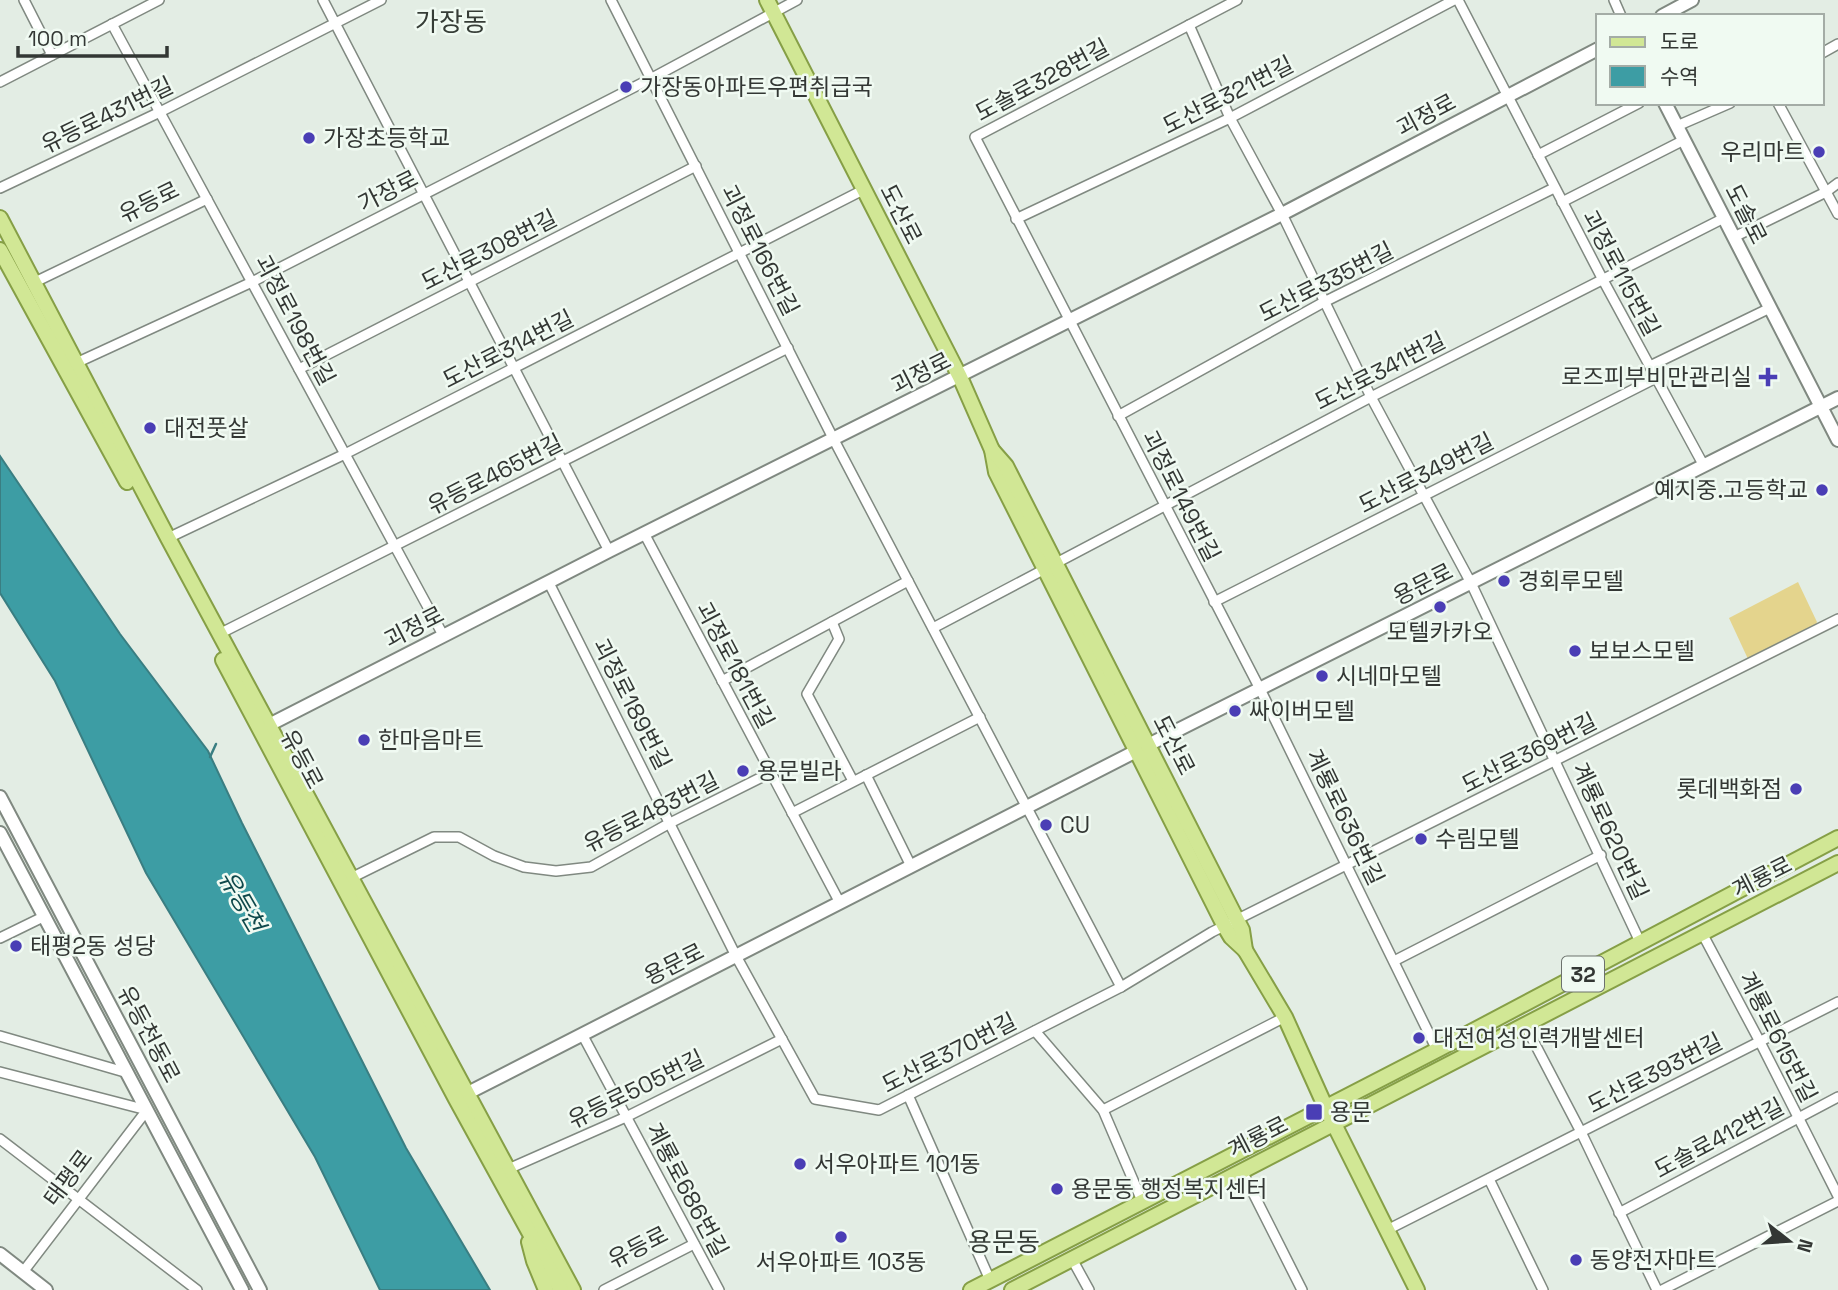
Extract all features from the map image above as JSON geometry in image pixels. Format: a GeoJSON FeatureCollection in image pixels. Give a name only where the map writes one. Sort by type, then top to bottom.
{"type":"FeatureCollection","features":[{"type":"Feature","properties":{"kind":"main road"},"geometry":{"type":"LineString","coordinates":[[1666,14],[1692,0]]}},
{"type":"Feature","properties":{"kind":"main road","name":"도산로"},"geometry":{"type":"LineString","coordinates":[[770,6],[960,377],[992,450],[996,472],[1050,566],[1143,748],[1231,923],[1231,937],[1245,950],[1285,1017],[1325,1107],[1417,1290]]}},
{"type":"Feature","properties":{"kind":"main road","name":"괴정로"},"geometry":{"type":"LineString","coordinates":[[266,727],[609,551],[1282,214],[1596,50]]}},
{"type":"Feature","properties":{"kind":"main road","name":"도솔로"},"geometry":{"type":"LineString","coordinates":[[1666,105],[1838,440]]}},
{"type":"Feature","properties":{"kind":"main road","name":"유등로"},"geometry":{"type":"LineString","coordinates":[[0,218],[35,282],[71,365],[462,1096],[526,1227],[561,1290]]}},
{"type":"Feature","properties":{"kind":"main road","name":"유등로"},"geometry":{"type":"LineString","coordinates":[[0,250],[71,365],[168,538],[266,727],[351,878],[456,1077],[462,1096],[573,1290]]}},
{"type":"Feature","properties":{"kind":"main road","name":"용문로"},"geometry":{"type":"LineString","coordinates":[[462,1096],[1143,748],[1838,398]]}},
{"type":"Feature","properties":{"kind":"main road","name":"유등천동로"},"geometry":{"type":"LineString","coordinates":[[0,797],[258,1289]]}},
{"type":"Feature","properties":{"kind":"main road","name":"유등천동로"},"geometry":{"type":"LineString","coordinates":[[0,833],[242,1290]]}},
{"type":"Feature","properties":{"kind":"main road","name":"계룡로"},"geometry":{"type":"LineString","coordinates":[[971,1290],[1641,944],[1838,838]]}},
{"type":"Feature","properties":{"kind":"main road","name":"계룡로"},"geometry":{"type":"LineString","coordinates":[[1012,1290],[1838,863]]}},
{"type":"Feature","properties":{"kind":"main road"},"geometry":{"type":"LineString","coordinates":[[526,1227],[534,1261],[546,1290]]}},
{"type":"Feature","properties":{"kind":"main road"},"geometry":{"type":"LineString","coordinates":[[0,1254],[46,1290]]}},
{"type":"Feature","properties":{"kind":"street"},"geometry":{"type":"LineString","coordinates":[[24,0],[52,55]]}},
{"type":"Feature","properties":{"kind":"street"},"geometry":{"type":"LineString","coordinates":[[0,82],[159,0]]}},
{"type":"Feature","properties":{"kind":"street"},"geometry":{"type":"LineString","coordinates":[[323,0],[609,551]]}},
{"type":"Feature","properties":{"kind":"street","name":"유등로431번길"},"geometry":{"type":"LineString","coordinates":[[0,188],[160,112],[381,0]]}},
{"type":"Feature","properties":{"kind":"street","name":"괴정로166번길"},"geometry":{"type":"LineString","coordinates":[[611,0],[834,440],[1027,807]]}},
{"type":"Feature","properties":{"kind":"street","name":"가장로"},"geometry":{"type":"LineString","coordinates":[[71,365],[252,282],[652,78],[770,6],[797,0]]}},
{"type":"Feature","properties":{"kind":"street","name":"도솔로328번길"},"geometry":{"type":"LineString","coordinates":[[1069,321],[975,137],[1237,0]]}},
{"type":"Feature","properties":{"kind":"street","name":"괴정로115번길"},"geometry":{"type":"LineString","coordinates":[[1456,0],[1704,466]]}},
{"type":"Feature","properties":{"kind":"street","name":"도산로321번길"},"geometry":{"type":"LineString","coordinates":[[1016,219],[1230,118],[1456,0]]}},
{"type":"Feature","properties":{"kind":"street","name":"괴정로198번길"},"geometry":{"type":"LineString","coordinates":[[112,24],[443,635]]}},
{"type":"Feature","properties":{"kind":"street","name":"계룡로620번길"},"geometry":{"type":"LineString","coordinates":[[1189,25],[1230,118],[1282,214],[1371,397],[1471,583],[1641,944]]}},
{"type":"Feature","properties":{"kind":"street"},"geometry":{"type":"LineString","coordinates":[[1538,155],[1635,105]]}},
{"type":"Feature","properties":{"kind":"street"},"geometry":{"type":"LineString","coordinates":[[1677,126],[1725,105]]}},
{"type":"Feature","properties":{"kind":"street"},"geometry":{"type":"LineString","coordinates":[[1779,105],[1838,214]]}},
{"type":"Feature","properties":{"kind":"street"},"geometry":{"type":"LineString","coordinates":[[1562,202],[1684,140]]}},
{"type":"Feature","properties":{"kind":"street","name":"도산로308번길"},"geometry":{"type":"LineString","coordinates":[[299,369],[696,166]]}},
{"type":"Feature","properties":{"kind":"street"},"geometry":{"type":"LineString","coordinates":[[1734,237],[1838,183]]}},
{"type":"Feature","properties":{"kind":"street","name":"도산로335번길"},"geometry":{"type":"LineString","coordinates":[[1118,416],[1324,302],[1555,188]]}},
{"type":"Feature","properties":{"kind":"street","name":"도산로314번길"},"geometry":{"type":"LineString","coordinates":[[168,538],[345,454],[863,190]]}},
{"type":"Feature","properties":{"kind":"street","name":"유등로"},"geometry":{"type":"LineString","coordinates":[[35,282],[207,199]]}},
{"type":"Feature","properties":{"kind":"street","name":"도산로341번길"},"geometry":{"type":"LineString","coordinates":[[1050,566],[1371,397],[1724,218]]}},
{"type":"Feature","properties":{"kind":"street"},"geometry":{"type":"LineString","coordinates":[[1650,366],[1770,308]]}},
{"type":"Feature","properties":{"kind":"street","name":"괴정로149번길"},"geometry":{"type":"LineString","coordinates":[[1069,321],[1260,689]]}},
{"type":"Feature","properties":{"kind":"street","name":"유등로465번길"},"geometry":{"type":"LineString","coordinates":[[219,634],[788,348]]}},
{"type":"Feature","properties":{"kind":"street","name":"도산로349번길"},"geometry":{"type":"LineString","coordinates":[[1214,602],[1656,378]]}},
{"type":"Feature","properties":{"kind":"street","name":"괴정로181번길"},"geometry":{"type":"LineString","coordinates":[[645,535],[840,903]]}},
{"type":"Feature","properties":{"kind":"street"},"geometry":{"type":"LineString","coordinates":[[933,628],[1050,566]]}},
{"type":"Feature","properties":{"kind":"street"},"geometry":{"type":"LineString","coordinates":[[722,681],[908,581]]}},
{"type":"Feature","properties":{"kind":"street","name":"괴정로189번길"},"geometry":{"type":"LineString","coordinates":[[549,583],[736,956]]}},
{"type":"Feature","properties":{"kind":"street","name":"도산로369번길"},"geometry":{"type":"LineString","coordinates":[[1231,923],[1838,619]]}},
{"type":"Feature","properties":{"kind":"street"},"geometry":{"type":"LineString","coordinates":[[832,622],[839,639],[807,694],[853,781]]}},
{"type":"Feature","properties":{"kind":"street","name":"계룡로636번길"},"geometry":{"type":"LineString","coordinates":[[1260,689],[1437,1050]]}},
{"type":"Feature","properties":{"kind":"street"},"geometry":{"type":"LineString","coordinates":[[792,813],[980,717]]}},
{"type":"Feature","properties":{"kind":"street","name":"유등로483번길"},"geometry":{"type":"LineString","coordinates":[[351,878],[434,836],[459,837],[494,856],[524,867],[555,871],[591,867],[670,823],[770,773]]}},
{"type":"Feature","properties":{"kind":"street"},"geometry":{"type":"LineString","coordinates":[[866,775],[911,866]]}},
{"type":"Feature","properties":{"kind":"street"},"geometry":{"type":"LineString","coordinates":[[1027,807],[1121,987]]}},
{"type":"Feature","properties":{"kind":"street"},"geometry":{"type":"LineString","coordinates":[[1394,961],[1601,855]]}},
{"type":"Feature","properties":{"kind":"street"},"geometry":{"type":"LineString","coordinates":[[0,938],[43,917]]}},
{"type":"Feature","properties":{"kind":"street","name":"도산로370번길"},"geometry":{"type":"LineString","coordinates":[[736,956],[815,1099],[879,1110],[1121,987],[1231,923]]}},
{"type":"Feature","properties":{"kind":"street","name":"계룡로615번길"},"geometry":{"type":"LineString","coordinates":[[1702,933],[1838,1199]]}},
{"type":"Feature","properties":{"kind":"street","name":"도산로393번길"},"geometry":{"type":"LineString","coordinates":[[1387,1230],[1838,1002]]}},
{"type":"Feature","properties":{"kind":"street"},"geometry":{"type":"LineString","coordinates":[[1103,1110],[1285,1017]]}},
{"type":"Feature","properties":{"kind":"street"},"geometry":{"type":"LineString","coordinates":[[1525,1025],[1581,1132],[1657,1290]]}},
{"type":"Feature","properties":{"kind":"street"},"geometry":{"type":"LineString","coordinates":[[1035,1031],[1103,1110],[1142,1201]]}},
{"type":"Feature","properties":{"kind":"street","name":"계룡로686번길"},"geometry":{"type":"LineString","coordinates":[[582,1034],[719,1290]]}},
{"type":"Feature","properties":{"kind":"street"},"geometry":{"type":"LineString","coordinates":[[0,1036],[128,1073]]}},
{"type":"Feature","properties":{"kind":"street","name":"유등로505번길"},"geometry":{"type":"LineString","coordinates":[[506,1170],[626,1117],[782,1039]]}},
{"type":"Feature","properties":{"kind":"street"},"geometry":{"type":"LineString","coordinates":[[0,1072],[147,1110]]}},
{"type":"Feature","properties":{"kind":"street"},"geometry":{"type":"LineString","coordinates":[[908,1095],[990,1280]]}},
{"type":"Feature","properties":{"kind":"street","name":"도솔로412번길"},"geometry":{"type":"LineString","coordinates":[[1619,1213],[1838,1097]]}},
{"type":"Feature","properties":{"kind":"street","name":"태평로"},"geometry":{"type":"LineString","coordinates":[[23,1272],[147,1110]]}},
{"type":"Feature","properties":{"kind":"street"},"geometry":{"type":"LineString","coordinates":[[0,1139],[197,1290]]}},
{"type":"Feature","properties":{"kind":"street"},"geometry":{"type":"LineString","coordinates":[[1242,1171],[1302,1290]]}},
{"type":"Feature","properties":{"kind":"street"},"geometry":{"type":"LineString","coordinates":[[1489,1179],[1543,1290]]}},
{"type":"Feature","properties":{"kind":"street"},"geometry":{"type":"LineString","coordinates":[[1662,1290],[1838,1199]]}},
{"type":"Feature","properties":{"kind":"street","name":"유등로"},"geometry":{"type":"LineString","coordinates":[[604,1290],[694,1244]]}},
{"type":"Feature","properties":{"kind":"street"},"geometry":{"type":"LineString","coordinates":[[1072,1259],[1089,1290]]}},
{"type":"Feature","properties":{"kind":"shaded area"},"geometry":{"type":"Polygon","coordinates":[[[1798,582],[1817,622],[1812,634],[1759,660],[1748,659],[1729,618],[1798,582]]]}},
{"type":"Feature","properties":{"kind":"water","name":"유등천"},"geometry":{"type":"Polygon","coordinates":[[[0,456],[120,634],[208,751],[406,1148],[490,1290],[380,1290],[315,1157],[146,873],[55,681],[0,593],[0,456]]]}},
{"type":"Feature","properties":{"kind":"waterway"},"geometry":{"type":"LineString","coordinates":[[210,757],[216,744]]}},
{"type":"Feature","properties":{"kind":"place","name":"가장동아파트우편취급국"},"geometry":{"type":"Point","coordinates":[626,87]}},
{"type":"Feature","properties":{"kind":"place","name":"가장초등학교"},"geometry":{"type":"Point","coordinates":[309,138]}},
{"type":"Feature","properties":{"kind":"place","name":"우리마트"},"geometry":{"type":"Point","coordinates":[1819,152]}},
{"type":"Feature","properties":{"kind":"place","name":"로즈피부비만관리실"},"geometry":{"type":"Point","coordinates":[1768,377]}},
{"type":"Feature","properties":{"kind":"place","name":"대전풋살"},"geometry":{"type":"Point","coordinates":[150,428]}},
{"type":"Feature","properties":{"kind":"place","name":"예지중.고등학교"},"geometry":{"type":"Point","coordinates":[1822,490]}},
{"type":"Feature","properties":{"kind":"place","name":"경회루모텔"},"geometry":{"type":"Point","coordinates":[1504,581]}},
{"type":"Feature","properties":{"kind":"place","name":"모텔카카오"},"geometry":{"type":"Point","coordinates":[1440,607]}},
{"type":"Feature","properties":{"kind":"place","name":"보보스모텔"},"geometry":{"type":"Point","coordinates":[1575,651]}},
{"type":"Feature","properties":{"kind":"place","name":"시네마모텔"},"geometry":{"type":"Point","coordinates":[1322,676]}},
{"type":"Feature","properties":{"kind":"place","name":"싸이버모텔"},"geometry":{"type":"Point","coordinates":[1235,711]}},
{"type":"Feature","properties":{"kind":"place","name":"한마음마트"},"geometry":{"type":"Point","coordinates":[364,740]}},
{"type":"Feature","properties":{"kind":"place","name":"용문빌라"},"geometry":{"type":"Point","coordinates":[743,771]}},
{"type":"Feature","properties":{"kind":"place","name":"롯데백화점"},"geometry":{"type":"Point","coordinates":[1796,789]}},
{"type":"Feature","properties":{"kind":"place","name":"CU"},"geometry":{"type":"Point","coordinates":[1046,825]}},
{"type":"Feature","properties":{"kind":"place","name":"수림모텔"},"geometry":{"type":"Point","coordinates":[1421,839]}},
{"type":"Feature","properties":{"kind":"place","name":"태평2동 성당"},"geometry":{"type":"Point","coordinates":[16,946]}},
{"type":"Feature","properties":{"kind":"place","name":"대전여성인력개발센터"},"geometry":{"type":"Point","coordinates":[1419,1038]}},
{"type":"Feature","properties":{"kind":"place","name":"용문"},"geometry":{"type":"Point","coordinates":[1314,1112]}},
{"type":"Feature","properties":{"kind":"place","name":"서우아파트 101동"},"geometry":{"type":"Point","coordinates":[800,1164]}},
{"type":"Feature","properties":{"kind":"place","name":"용문동 행정복지센터"},"geometry":{"type":"Point","coordinates":[1057,1189]}},
{"type":"Feature","properties":{"kind":"place","name":"서우아파트 103동"},"geometry":{"type":"Point","coordinates":[841,1237]}},
{"type":"Feature","properties":{"kind":"place","name":"동양전자마트"},"geometry":{"type":"Point","coordinates":[1576,1260]}},
{"type":"Feature","properties":{"kind":"district","name":"가장동"},"geometry":{"type":"Point","coordinates":[451,22]}},
{"type":"Feature","properties":{"kind":"district","name":"용문동"},"geometry":{"type":"Point","coordinates":[1004,1242]}}]}
